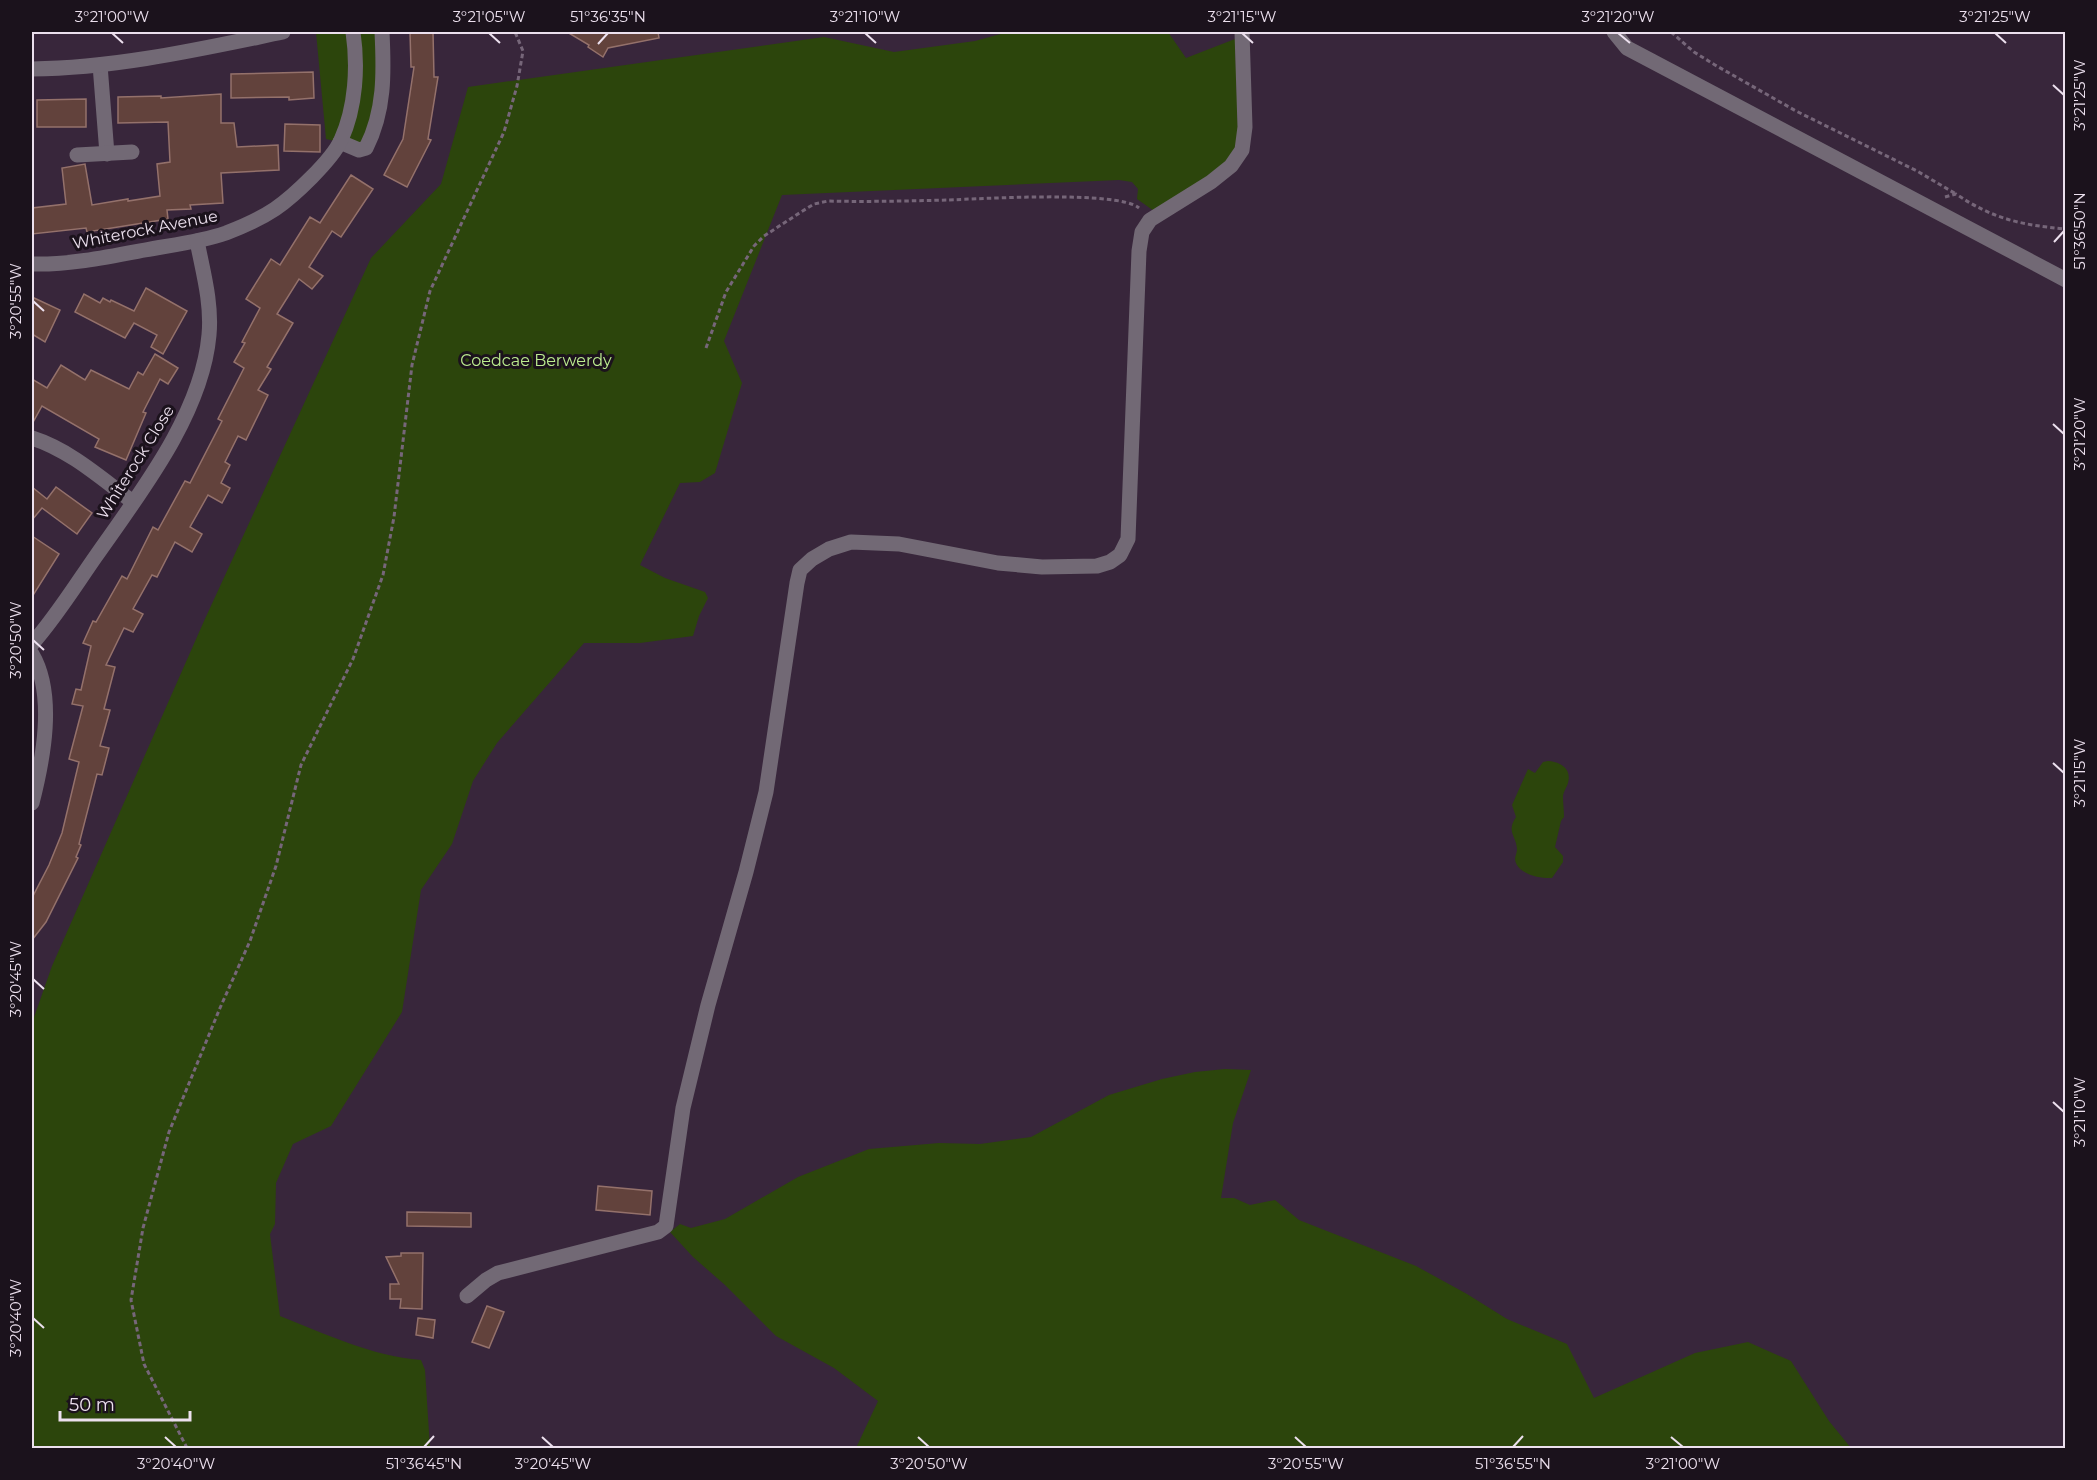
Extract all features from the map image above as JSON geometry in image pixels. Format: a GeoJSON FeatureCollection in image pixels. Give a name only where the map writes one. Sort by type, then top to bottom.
{"type":"FeatureCollection","features":[{"type":"Feature","properties":{"kind":"street"},"geometry":{"type":"LineString","coordinates":[[32,69],[100,65],[187,52],[252,35],[283,32]]}},
{"type":"Feature","properties":{"kind":"street","name":"Whiterock Avenue"},"geometry":{"type":"LineString","coordinates":[[32,264],[44,265],[114,256],[197,241],[225,233],[275,208],[321,166],[340,142],[346,127],[355,81],[353,32]]}},
{"type":"Feature","properties":{"kind":"street"},"geometry":{"type":"LineString","coordinates":[[340,142],[359,150],[366,148],[372,136],[380,114],[383,91],[382,32]]}},
{"type":"Feature","properties":{"kind":"street"},"geometry":{"type":"LineString","coordinates":[[467,1296],[498,1273],[658,1232],[666,1226],[683,1108],[708,1005],[766,792],[800,570],[812,559],[829,549],[851,542],[899,544],[998,563],[1042,567],[1097,566],[1110,562],[1120,555],[1128,539],[1139,251],[1142,232],[1150,220],[1211,182],[1231,166],[1242,150],[1245,127],[1242,32]]}},
{"type":"Feature","properties":{"kind":"street"},"geometry":{"type":"LineString","coordinates":[[1614,32],[1627,48],[2066,280]]}},
{"type":"Feature","properties":{"kind":"street"},"geometry":{"type":"LineString","coordinates":[[100,65],[106,154]]}},
{"type":"Feature","properties":{"kind":"street"},"geometry":{"type":"LineString","coordinates":[[76,155],[132,152]]}},
{"type":"Feature","properties":{"kind":"street","name":"Whiterock Close"},"geometry":{"type":"LineString","coordinates":[[32,644],[60,608],[133,502],[176,436],[191,402],[209,336],[209,301],[197,241]]}},
{"type":"Feature","properties":{"kind":"street"},"geometry":{"type":"LineString","coordinates":[[32,438],[65,453],[133,502]]}},
{"type":"Feature","properties":{"kind":"street"},"geometry":{"type":"LineString","coordinates":[[32,654],[45,708],[45,737],[32,803]]}},
{"type":"Feature","properties":{"kind":"path"},"geometry":{"type":"LineString","coordinates":[[187,1449],[144,1364],[131,1300],[143,1228],[169,1132],[250,941],[276,866],[301,765],[353,659],[383,575],[394,517],[412,365],[427,302],[430,291],[504,132],[517,86],[523,51],[515,32]]}},
{"type":"Feature","properties":{"kind":"path"},"geometry":{"type":"LineString","coordinates":[[1671,32],[1694,52],[1715,65],[1796,111],[1917,171],[1978,209],[2001,218],[2066,230]]}},
{"type":"Feature","properties":{"kind":"path"},"geometry":{"type":"LineString","coordinates":[[1920,204],[1956,194]]}},
{"type":"Feature","properties":{"kind":"path"},"geometry":{"type":"LineString","coordinates":[[706,348],[726,292],[754,246],[764,236],[814,204],[828,201],[1094,198],[1135,204],[1150,220]]}},
{"type":"Feature","properties":{"kind":"green space"},"geometry":{"type":"Polygon","coordinates":[[[316,32],[382,32],[384,56],[366,148],[326,139],[316,32]]]}},
{"type":"Feature","properties":{"kind":"green space","name":"Coedcae Berwerdy"},"geometry":{"type":"Polygon","coordinates":[[[1008,32],[1168,32],[1186,58],[1235,39],[1238,127],[1236,147],[1225,163],[1205,179],[1154,211],[1137,199],[1138,189],[1132,182],[1119,180],[782,195],[724,341],[742,383],[715,473],[700,482],[680,483],[640,565],[665,578],[705,592],[708,598],[693,636],[640,643],[584,643],[497,743],[473,781],[452,844],[421,890],[402,1012],[331,1126],[293,1144],[276,1183],[275,1224],[270,1234],[280,1316],[367,1349],[402,1358],[421,1360],[425,1370],[430,1448],[32,1448],[32,1023],[52,966],[204,621],[371,258],[441,184],[468,87],[824,37],[894,52],[975,41],[1008,32]]]}},
{"type":"Feature","properties":{"kind":"green space"},"geometry":{"type":"Polygon","coordinates":[[[1548,761],[1564,767],[1569,778],[1563,795],[1564,817],[1555,847],[1563,856],[1563,862],[1552,878],[1524,872],[1516,864],[1517,849],[1512,830],[1516,817],[1512,805],[1528,769],[1535,773],[1543,762],[1548,761]]]}},
{"type":"Feature","properties":{"kind":"green space"},"geometry":{"type":"Polygon","coordinates":[[[1225,1069],[1251,1070],[1233,1123],[1221,1198],[1234,1198],[1250,1205],[1275,1200],[1299,1220],[1416,1266],[1507,1319],[1567,1344],[1594,1398],[1695,1353],[1748,1342],[1791,1361],[1829,1421],[1851,1448],[856,1448],[878,1401],[834,1368],[776,1336],[670,1232],[680,1224],[691,1228],[725,1219],[798,1177],[869,1149],[939,1143],[980,1144],[1031,1137],[1109,1095],[1162,1079],[1225,1069]]]}},
{"type":"Feature","properties":{"kind":"building"},"geometry":{"type":"Polygon","coordinates":[[[410,32],[433,32],[434,77],[438,77],[428,139],[431,140],[407,187],[384,175],[403,139],[414,67],[411,67],[410,32]]]}},
{"type":"Feature","properties":{"kind":"building"},"geometry":{"type":"Polygon","coordinates":[[[567,32],[658,32],[659,38],[608,48],[603,57],[588,47],[589,45],[567,32]]]}},
{"type":"Feature","properties":{"kind":"building"},"geometry":{"type":"Polygon","coordinates":[[[313,72],[314,98],[289,100],[289,97],[231,98],[231,74],[313,72]]]}},
{"type":"Feature","properties":{"kind":"building"},"geometry":{"type":"Polygon","coordinates":[[[221,94],[221,123],[234,123],[237,147],[278,145],[279,170],[221,173],[223,203],[190,205],[191,209],[167,210],[168,219],[87,232],[86,228],[32,234],[32,208],[66,204],[62,168],[85,164],[92,205],[160,196],[157,164],[170,162],[168,122],[118,123],[118,97],[161,96],[161,98],[221,94]]]}},
{"type":"Feature","properties":{"kind":"building"},"geometry":{"type":"Polygon","coordinates":[[[86,99],[86,127],[37,127],[37,100],[86,99]]]}},
{"type":"Feature","properties":{"kind":"building"},"geometry":{"type":"Polygon","coordinates":[[[285,124],[320,125],[320,152],[284,151],[285,124]]]}},
{"type":"Feature","properties":{"kind":"building"},"geometry":{"type":"Polygon","coordinates":[[[351,175],[373,189],[341,237],[332,231],[309,267],[323,276],[312,289],[299,279],[277,314],[293,323],[267,367],[271,369],[258,390],[268,395],[246,440],[238,436],[225,462],[230,465],[221,483],[230,488],[222,503],[208,495],[190,527],[202,534],[192,552],[175,542],[157,577],[152,575],[133,609],[143,614],[133,632],[124,628],[106,665],[115,667],[104,709],[110,710],[100,746],[109,748],[102,775],[97,774],[79,844],[81,845],[76,857],[78,858],[46,922],[32,940],[32,898],[62,833],[79,762],[69,759],[83,706],[72,704],[76,689],[81,690],[91,646],[83,643],[93,621],[96,622],[122,576],[127,579],[153,527],[158,530],[185,481],[190,483],[222,421],[218,419],[244,368],[234,362],[260,308],[246,299],[271,259],[280,265],[310,217],[320,223],[351,175]]]}},
{"type":"Feature","properties":{"kind":"building"},"geometry":{"type":"Polygon","coordinates":[[[146,288],[187,311],[163,354],[151,347],[157,335],[134,323],[125,338],[75,312],[84,294],[100,303],[103,298],[134,311],[146,288]]]}},
{"type":"Feature","properties":{"kind":"building"},"geometry":{"type":"Polygon","coordinates":[[[32,297],[60,310],[45,342],[32,334],[32,297]]]}},
{"type":"Feature","properties":{"kind":"building"},"geometry":{"type":"Polygon","coordinates":[[[155,354],[178,368],[168,384],[160,379],[143,412],[146,413],[126,460],[95,447],[99,439],[42,406],[32,424],[32,379],[47,388],[61,365],[85,380],[91,370],[129,389],[138,372],[143,375],[155,354]]]}},
{"type":"Feature","properties":{"kind":"building"},"geometry":{"type":"Polygon","coordinates":[[[32,487],[47,499],[56,487],[92,513],[77,534],[42,508],[32,520],[32,487]]]}},
{"type":"Feature","properties":{"kind":"building"},"geometry":{"type":"Polygon","coordinates":[[[32,536],[59,554],[32,597],[32,536]]]}},
{"type":"Feature","properties":{"kind":"building"},"geometry":{"type":"Polygon","coordinates":[[[598,1186],[652,1191],[650,1215],[596,1210],[598,1186]]]}},
{"type":"Feature","properties":{"kind":"building"},"geometry":{"type":"Polygon","coordinates":[[[407,1212],[471,1213],[471,1227],[407,1226],[407,1212]]]}},
{"type":"Feature","properties":{"kind":"building"},"geometry":{"type":"Polygon","coordinates":[[[401,1253],[423,1253],[422,1309],[400,1308],[401,1299],[390,1299],[390,1284],[399,1284],[386,1257],[401,1256],[401,1253]]]}},
{"type":"Feature","properties":{"kind":"building"},"geometry":{"type":"Polygon","coordinates":[[[487,1306],[504,1312],[489,1348],[472,1342],[487,1306]]]}},
{"type":"Feature","properties":{"kind":"building"},"geometry":{"type":"Polygon","coordinates":[[[418,1318],[435,1320],[433,1338],[416,1335],[418,1318]]]}}]}
